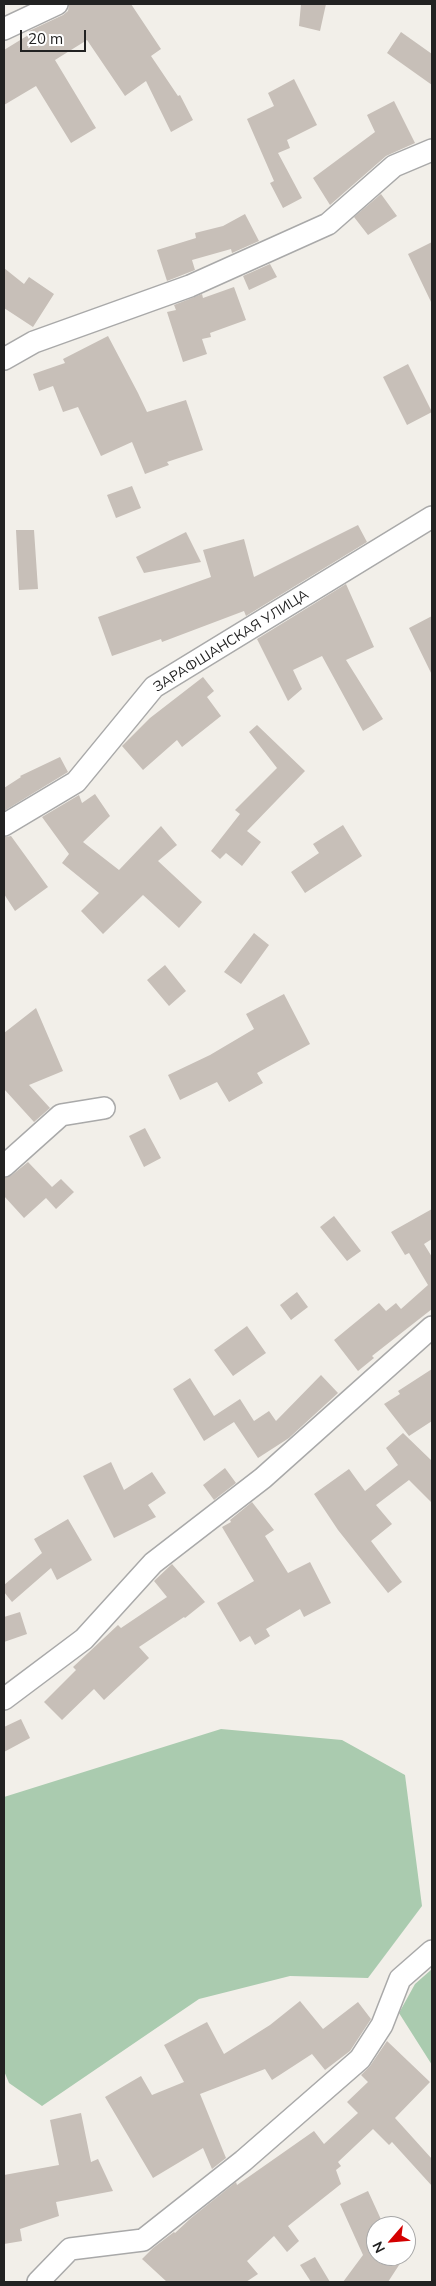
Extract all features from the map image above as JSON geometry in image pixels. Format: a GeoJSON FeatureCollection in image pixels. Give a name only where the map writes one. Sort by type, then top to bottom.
{"type":"FeatureCollection","features":[{"type":"Feature","properties":{"kind":"street"},"geometry":{"type":"LineString","coordinates":[[4,29],[57,4]]}},
{"type":"Feature","properties":{"kind":"street"},"geometry":{"type":"LineString","coordinates":[[4,359],[34,342],[190,286],[328,224],[394,166],[432,150]]}},
{"type":"Feature","properties":{"kind":"street","name":"ЗАРАФШАНСКАЯ УЛИЦА"},"geometry":{"type":"LineString","coordinates":[[4,825],[76,782],[154,688],[432,517]]}},
{"type":"Feature","properties":{"kind":"street"},"geometry":{"type":"LineString","coordinates":[[4,1166],[61,1115],[104,1108]]}},
{"type":"Feature","properties":{"kind":"street"},"geometry":{"type":"LineString","coordinates":[[4,1699],[84,1639],[153,1563],[263,1478],[432,1327]]}},
{"type":"Feature","properties":{"kind":"street"},"geometry":{"type":"LineString","coordinates":[[38,2282],[70,2249],[143,2240],[243,2161],[360,2059],[382,2025],[400,1979],[432,1951]]}},
{"type":"Feature","properties":{"kind":"green space"},"geometry":{"type":"Polygon","coordinates":[[[221,1729],[342,1740],[405,1775],[422,1906],[368,1978],[290,1976],[199,1999],[42,2106],[9,2083],[4,2071],[4,1797],[221,1729]]]}},
{"type":"Feature","properties":{"kind":"green space"},"geometry":{"type":"Polygon","coordinates":[[[432,1969],[432,2065],[399,2013],[415,1984],[432,1969]]]}},
{"type":"Feature","properties":{"kind":"building"},"geometry":{"type":"Polygon","coordinates":[[[69,4],[131,4],[161,49],[151,56],[178,96],[180,95],[193,120],[171,132],[146,81],[125,96],[87,40],[55,60],[96,128],[71,143],[36,86],[4,105],[4,50],[30,34],[29,31],[63,15],[68,11],[69,4]]]}},
{"type":"Feature","properties":{"kind":"building"},"geometry":{"type":"Polygon","coordinates":[[[301,4],[326,4],[320,31],[299,26],[301,4]]]}},
{"type":"Feature","properties":{"kind":"building"},"geometry":{"type":"Polygon","coordinates":[[[401,32],[432,54],[432,85],[387,53],[401,32]]]}},
{"type":"Feature","properties":{"kind":"building"},"geometry":{"type":"Polygon","coordinates":[[[294,79],[317,125],[287,140],[290,148],[278,153],[302,198],[283,208],[270,183],[274,181],[247,119],[274,106],[268,93],[294,79]]]}},
{"type":"Feature","properties":{"kind":"building"},"geometry":{"type":"Polygon","coordinates":[[[394,101],[415,143],[386,156],[330,205],[313,178],[375,132],[367,115],[394,101]]]}},
{"type":"Feature","properties":{"kind":"building"},"geometry":{"type":"Polygon","coordinates":[[[381,194],[397,216],[368,235],[354,217],[381,194]]]}},
{"type":"Feature","properties":{"kind":"building"},"geometry":{"type":"Polygon","coordinates":[[[245,214],[259,241],[232,253],[231,249],[192,260],[195,270],[167,281],[157,250],[196,238],[195,233],[223,226],[245,214]]]}},
{"type":"Feature","properties":{"kind":"building"},"geometry":{"type":"Polygon","coordinates":[[[432,242],[432,304],[408,254],[432,242]]]}},
{"type":"Feature","properties":{"kind":"building"},"geometry":{"type":"Polygon","coordinates":[[[270,264],[277,277],[249,290],[243,276],[270,264]]]}},
{"type":"Feature","properties":{"kind":"building"},"geometry":{"type":"Polygon","coordinates":[[[4,268],[24,284],[29,277],[54,294],[33,327],[4,308],[4,268]]]}},
{"type":"Feature","properties":{"kind":"building"},"geometry":{"type":"Polygon","coordinates":[[[234,287],[246,320],[210,333],[211,337],[202,339],[207,354],[183,362],[167,312],[176,310],[174,305],[202,294],[203,298],[234,287]]]}},
{"type":"Feature","properties":{"kind":"building"},"geometry":{"type":"Polygon","coordinates":[[[108,336],[147,412],[186,400],[203,450],[167,462],[169,465],[145,474],[132,442],[101,456],[78,407],[63,412],[53,386],[39,391],[33,374],[65,363],[63,359],[108,336]]]}},
{"type":"Feature","properties":{"kind":"building"},"geometry":{"type":"Polygon","coordinates":[[[408,364],[432,412],[407,425],[383,377],[408,364]]]}},
{"type":"Feature","properties":{"kind":"building"},"geometry":{"type":"Polygon","coordinates":[[[132,486],[141,508],[116,518],[107,495],[132,486]]]}},
{"type":"Feature","properties":{"kind":"building"},"geometry":{"type":"Polygon","coordinates":[[[358,525],[367,542],[246,616],[244,611],[162,642],[161,639],[112,656],[98,617],[211,577],[203,550],[244,539],[254,577],[358,525]]]}},
{"type":"Feature","properties":{"kind":"building"},"geometry":{"type":"Polygon","coordinates":[[[16,530],[34,530],[38,589],[19,590],[16,530]]]}},
{"type":"Feature","properties":{"kind":"building"},"geometry":{"type":"Polygon","coordinates":[[[186,532],[201,562],[144,573],[136,557],[186,532]]]}},
{"type":"Feature","properties":{"kind":"building"},"geometry":{"type":"Polygon","coordinates":[[[346,584],[374,647],[346,660],[383,719],[363,731],[322,656],[293,670],[302,689],[288,701],[257,639],[346,584]]]}},
{"type":"Feature","properties":{"kind":"building"},"geometry":{"type":"Polygon","coordinates":[[[432,616],[432,675],[409,628],[432,616]]]}},
{"type":"Feature","properties":{"kind":"building"},"geometry":{"type":"Polygon","coordinates":[[[203,677],[214,691],[207,697],[221,716],[182,747],[177,740],[143,770],[122,746],[150,718],[203,677]]]}},
{"type":"Feature","properties":{"kind":"building"},"geometry":{"type":"Polygon","coordinates":[[[257,725],[305,771],[247,831],[261,842],[242,866],[226,853],[220,859],[211,851],[240,814],[235,810],[277,768],[249,732],[257,725]]]}},
{"type":"Feature","properties":{"kind":"building"},"geometry":{"type":"Polygon","coordinates":[[[60,757],[68,772],[4,811],[4,788],[20,776],[60,757]]]}},
{"type":"Feature","properties":{"kind":"building"},"geometry":{"type":"Polygon","coordinates":[[[95,794],[110,816],[83,842],[119,870],[161,826],[177,845],[158,861],[202,902],[179,928],[143,895],[103,934],[81,911],[99,893],[62,863],[69,854],[42,817],[79,795],[82,803],[95,794]]]}},
{"type":"Feature","properties":{"kind":"building"},"geometry":{"type":"Polygon","coordinates":[[[343,825],[362,856],[305,893],[291,872],[319,853],[313,844],[343,825]]]}},
{"type":"Feature","properties":{"kind":"building"},"geometry":{"type":"Polygon","coordinates":[[[11,836],[48,887],[15,911],[4,894],[4,837],[11,836]]]}},
{"type":"Feature","properties":{"kind":"building"},"geometry":{"type":"Polygon","coordinates":[[[254,933],[269,945],[241,984],[224,972],[254,933]]]}},
{"type":"Feature","properties":{"kind":"building"},"geometry":{"type":"Polygon","coordinates":[[[165,965],[186,991],[169,1006],[147,980],[165,965]]]}},
{"type":"Feature","properties":{"kind":"building"},"geometry":{"type":"Polygon","coordinates":[[[284,994],[310,1044],[257,1073],[263,1083],[229,1102],[217,1082],[180,1100],[168,1075],[210,1055],[254,1029],[246,1014],[284,994]]]}},
{"type":"Feature","properties":{"kind":"building"},"geometry":{"type":"Polygon","coordinates":[[[36,1008],[63,1071],[29,1085],[50,1108],[34,1122],[4,1089],[4,1033],[36,1008]]]}},
{"type":"Feature","properties":{"kind":"building"},"geometry":{"type":"Polygon","coordinates":[[[145,1128],[161,1158],[144,1167],[129,1136],[145,1128]]]}},
{"type":"Feature","properties":{"kind":"building"},"geometry":{"type":"Polygon","coordinates":[[[28,1162],[52,1187],[61,1179],[74,1192],[56,1209],[46,1198],[24,1218],[4,1196],[4,1178],[12,1175],[28,1162]]]}},
{"type":"Feature","properties":{"kind":"building"},"geometry":{"type":"Polygon","coordinates":[[[432,1209],[432,1239],[424,1244],[432,1257],[432,1309],[372,1356],[374,1358],[358,1371],[334,1340],[379,1303],[386,1311],[396,1303],[401,1309],[428,1285],[409,1253],[405,1255],[391,1232],[432,1209]]]}},
{"type":"Feature","properties":{"kind":"building"},"geometry":{"type":"Polygon","coordinates":[[[334,1216],[361,1251],[347,1261],[320,1227],[334,1216]]]}},
{"type":"Feature","properties":{"kind":"building"},"geometry":{"type":"Polygon","coordinates":[[[297,1292],[308,1307],[291,1320],[280,1305],[297,1292]]]}},
{"type":"Feature","properties":{"kind":"building"},"geometry":{"type":"Polygon","coordinates":[[[247,1326],[266,1353],[233,1376],[214,1350],[247,1326]]]}},
{"type":"Feature","properties":{"kind":"building"},"geometry":{"type":"Polygon","coordinates":[[[432,1369],[432,1421],[409,1436],[384,1404],[400,1394],[398,1391],[432,1369]]]}},
{"type":"Feature","properties":{"kind":"building"},"geometry":{"type":"Polygon","coordinates":[[[321,1375],[338,1393],[289,1438],[258,1458],[234,1422],[204,1441],[173,1389],[190,1378],[214,1416],[240,1399],[254,1421],[269,1411],[276,1421],[321,1375]]]}},
{"type":"Feature","properties":{"kind":"building"},"geometry":{"type":"Polygon","coordinates":[[[403,1433],[432,1461],[432,1503],[409,1480],[376,1505],[392,1524],[371,1541],[402,1582],[388,1593],[338,1530],[314,1494],[349,1469],[365,1491],[398,1465],[386,1448],[403,1433]]]}},
{"type":"Feature","properties":{"kind":"building"},"geometry":{"type":"Polygon","coordinates":[[[111,1462],[124,1490],[152,1472],[166,1493],[148,1505],[156,1517],[114,1538],[83,1476],[111,1462]]]}},
{"type":"Feature","properties":{"kind":"building"},"geometry":{"type":"Polygon","coordinates":[[[225,1468],[236,1483],[214,1500],[203,1485],[225,1468]]]}},
{"type":"Feature","properties":{"kind":"building"},"geometry":{"type":"Polygon","coordinates":[[[252,1502],[274,1530],[265,1536],[288,1573],[310,1562],[331,1603],[304,1617],[300,1609],[266,1629],[270,1636],[255,1645],[250,1636],[240,1642],[217,1603],[254,1581],[222,1527],[231,1522],[230,1520],[252,1502]]]}},
{"type":"Feature","properties":{"kind":"building"},"geometry":{"type":"Polygon","coordinates":[[[68,1519],[92,1560],[57,1580],[51,1568],[12,1602],[4,1592],[4,1585],[42,1553],[34,1539],[68,1519]]]}},
{"type":"Feature","properties":{"kind":"building"},"geometry":{"type":"Polygon","coordinates":[[[172,1564],[205,1602],[185,1618],[139,1647],[149,1658],[104,1700],[94,1689],[62,1720],[44,1702],[76,1670],[73,1667],[118,1625],[121,1628],[167,1597],[154,1581],[172,1564]]]}},
{"type":"Feature","properties":{"kind":"building"},"geometry":{"type":"Polygon","coordinates":[[[20,1612],[27,1634],[4,1642],[4,1617],[20,1612]]]}},
{"type":"Feature","properties":{"kind":"building"},"geometry":{"type":"Polygon","coordinates":[[[21,1719],[30,1738],[4,1752],[4,1727],[21,1719]]]}},
{"type":"Feature","properties":{"kind":"building"},"geometry":{"type":"Polygon","coordinates":[[[300,2001],[323,2029],[358,2002],[371,2019],[350,2051],[325,2070],[312,2054],[272,2080],[265,2069],[200,2094],[226,2158],[212,2169],[203,2148],[153,2178],[105,2097],[141,2076],[152,2095],[184,2082],[164,2045],[207,2022],[224,2054],[270,2025],[300,2001]]]}},
{"type":"Feature","properties":{"kind":"building"},"geometry":{"type":"Polygon","coordinates":[[[387,2041],[430,2082],[395,2118],[432,2159],[432,2186],[392,2142],[389,2145],[373,2129],[338,2162],[341,2166],[336,2170],[341,2184],[288,2226],[299,2241],[287,2252],[274,2236],[247,2261],[258,2274],[246,2282],[167,2282],[142,2259],[153,2248],[175,2233],[236,2182],[237,2185],[314,2131],[324,2144],[358,2113],[347,2102],[368,2082],[361,2075],[370,2066],[387,2041]]]}},
{"type":"Feature","properties":{"kind":"building"},"geometry":{"type":"Polygon","coordinates":[[[81,2113],[91,2162],[98,2159],[113,2191],[56,2202],[59,2216],[20,2229],[22,2241],[4,2244],[4,2175],[59,2165],[50,2120],[81,2113]]]}},
{"type":"Feature","properties":{"kind":"building"},"geometry":{"type":"Polygon","coordinates":[[[368,2191],[379,2216],[366,2216],[366,2266],[398,2266],[388,2282],[343,2282],[363,2255],[340,2204],[368,2191]]]}},
{"type":"Feature","properties":{"kind":"building"},"geometry":{"type":"Polygon","coordinates":[[[315,2257],[330,2282],[311,2282],[300,2265],[315,2257]]]}}]}
